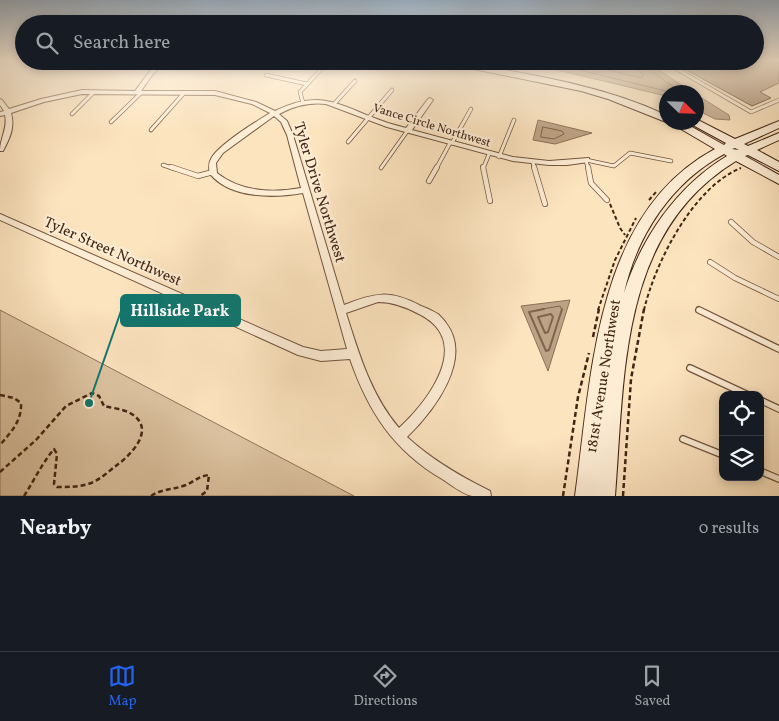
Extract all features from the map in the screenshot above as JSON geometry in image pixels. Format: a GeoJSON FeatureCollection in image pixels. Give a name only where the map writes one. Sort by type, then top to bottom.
{"type":"FeatureCollection","features":[{"type":"Feature","properties":{"kind":"main road"},"geometry":{"type":"LineString","coordinates":[[553,83],[592,90],[621,99],[659,116]]}},
{"type":"Feature","properties":{"kind":"main road"},"geometry":{"type":"LineString","coordinates":[[591,83],[659,106]]}},
{"type":"Feature","properties":{"kind":"main road","name":"181st Avenue Northwest"},"geometry":{"type":"LineString","coordinates":[[605,496],[620,346],[629,299],[641,265],[664,225],[683,198],[737,153],[779,124]]}},
{"type":"Feature","properties":{"kind":"main road"},"geometry":{"type":"LineString","coordinates":[[704,129],[779,180]]}},
{"type":"Feature","properties":{"kind":"main road"},"geometry":{"type":"LineString","coordinates":[[690,130],[737,153],[779,167]]}},
{"type":"Feature","properties":{"kind":"main road","name":"181st Avenue Northwest"},"geometry":{"type":"LineString","coordinates":[[585,496],[605,341],[615,293],[625,263],[648,217],[668,190],[697,165],[737,153],[779,136]]}},
{"type":"Feature","properties":{"kind":"street"},"geometry":{"type":"LineString","coordinates":[[139,92],[146,83]]}},
{"type":"Feature","properties":{"kind":"street","name":"Tyler Drive Northwest"},"geometry":{"type":"LineString","coordinates":[[4,113],[58,96],[94,92],[225,95],[260,105],[276,113],[287,127],[353,353],[363,383],[372,401],[384,420],[399,437],[433,468],[485,496]]}},
{"type":"Feature","properties":{"kind":"street"},"geometry":{"type":"LineString","coordinates":[[408,130],[430,100]]}},
{"type":"Feature","properties":{"kind":"street"},"geometry":{"type":"LineString","coordinates":[[0,101],[10,127],[0,149]]}},
{"type":"Feature","properties":{"kind":"street","name":"Vance Circle Northwest"},"geometry":{"type":"LineString","coordinates":[[213,172],[212,164],[217,154],[276,113],[303,103],[335,103],[368,118],[499,157],[533,163],[563,164],[586,160]]}},
{"type":"Feature","properties":{"kind":"street"},"geometry":{"type":"LineString","coordinates":[[213,172],[224,182],[258,193],[282,194],[305,190]]}},
{"type":"Feature","properties":{"kind":"street","name":"Tyler Street Northwest"},"geometry":{"type":"LineString","coordinates":[[0,217],[302,352],[330,358],[353,353]]}},
{"type":"Feature","properties":{"kind":"street"},"geometry":{"type":"LineString","coordinates":[[342,310],[378,298],[387,298],[428,312],[444,324],[451,348],[448,367],[429,405],[413,425],[399,437]]}},
{"type":"Feature","properties":{"kind":"lane"},"geometry":{"type":"LineString","coordinates":[[303,83],[307,84],[300,94],[303,103]]}},
{"type":"Feature","properties":{"kind":"lane"},"geometry":{"type":"LineString","coordinates":[[335,103],[353,83]]}},
{"type":"Feature","properties":{"kind":"lane"},"geometry":{"type":"LineString","coordinates":[[701,83],[751,112],[779,100]]}},
{"type":"Feature","properties":{"kind":"lane"},"geometry":{"type":"LineString","coordinates":[[348,142],[392,90]]}},
{"type":"Feature","properties":{"kind":"lane"},"geometry":{"type":"LineString","coordinates":[[72,114],[94,92]]}},
{"type":"Feature","properties":{"kind":"lane"},"geometry":{"type":"LineString","coordinates":[[111,122],[139,92]]}},
{"type":"Feature","properties":{"kind":"lane"},"geometry":{"type":"LineString","coordinates":[[151,130],[179,101],[184,93]]}},
{"type":"Feature","properties":{"kind":"lane"},"geometry":{"type":"LineString","coordinates":[[429,181],[471,109]]}},
{"type":"Feature","properties":{"kind":"lane"},"geometry":{"type":"LineString","coordinates":[[499,157],[514,120]]}},
{"type":"Feature","properties":{"kind":"lane"},"geometry":{"type":"LineString","coordinates":[[381,168],[408,130]]}},
{"type":"Feature","properties":{"kind":"lane"},"geometry":{"type":"LineString","coordinates":[[608,200],[591,183],[586,160],[614,166],[630,153],[671,161]]}},
{"type":"Feature","properties":{"kind":"lane"},"geometry":{"type":"LineString","coordinates":[[489,154],[483,167],[490,201]]}},
{"type":"Feature","properties":{"kind":"lane"},"geometry":{"type":"LineString","coordinates":[[533,163],[544,204]]}},
{"type":"Feature","properties":{"kind":"lane"},"geometry":{"type":"LineString","coordinates":[[163,165],[192,175],[213,172]]}},
{"type":"Feature","properties":{"kind":"lane"},"geometry":{"type":"LineString","coordinates":[[731,222],[754,242],[779,257]]}},
{"type":"Feature","properties":{"kind":"lane"},"geometry":{"type":"LineString","coordinates":[[710,262],[735,278],[779,299]]}},
{"type":"Feature","properties":{"kind":"lane"},"geometry":{"type":"LineString","coordinates":[[699,310],[779,349]]}},
{"type":"Feature","properties":{"kind":"lane"},"geometry":{"type":"LineString","coordinates":[[690,368],[739,391]]}},
{"type":"Feature","properties":{"kind":"lane"},"geometry":{"type":"LineString","coordinates":[[764,402],[779,409]]}},
{"type":"Feature","properties":{"kind":"lane"},"geometry":{"type":"LineString","coordinates":[[683,439],[719,454]]}},
{"type":"Feature","properties":{"kind":"lane"},"geometry":{"type":"LineString","coordinates":[[764,473],[779,479]]}},
{"type":"Feature","properties":{"kind":"path"},"geometry":{"type":"LineString","coordinates":[[623,496],[635,358],[648,292],[662,257],[682,222],[714,186],[737,169],[737,153]]}},
{"type":"Feature","properties":{"kind":"path"},"geometry":{"type":"LineString","coordinates":[[608,200],[615,211],[620,230],[626,235]]}},
{"type":"Feature","properties":{"kind":"path"},"geometry":{"type":"LineString","coordinates":[[0,472],[36,440],[66,406],[92,393],[99,396],[104,406],[130,413],[138,420],[142,431],[139,444],[130,455],[94,482],[81,486],[57,487],[54,484],[57,454],[54,449],[39,467],[36,478],[24,496]]}},
{"type":"Feature","properties":{"kind":"path"},"geometry":{"type":"LineString","coordinates":[[0,395],[14,398],[21,403],[22,410],[14,430],[0,445]]}},
{"type":"Feature","properties":{"kind":"path"},"geometry":{"type":"LineString","coordinates":[[151,496],[157,491],[184,486],[195,476],[209,475],[207,492],[200,496]]}},
{"type":"Feature","properties":{"kind":"shaded area"},"geometry":{"type":"Polygon","coordinates":[[[0,310],[354,496],[0,496],[0,310]]]}},
{"type":"Feature","properties":{"kind":"water"},"geometry":{"type":"Polygon","coordinates":[[[612,83],[679,83],[681,85],[659,85],[659,94],[612,83]]]}},
{"type":"Feature","properties":{"kind":"water"},"geometry":{"type":"Polygon","coordinates":[[[704,99],[729,115],[730,120],[715,119],[704,114],[704,99]]]}},
{"type":"Feature","properties":{"kind":"water"},"geometry":{"type":"Polygon","coordinates":[[[538,120],[592,133],[555,144],[533,140],[538,120]]]}},
{"type":"Feature","properties":{"kind":"water"},"geometry":{"type":"Polygon","coordinates":[[[570,300],[548,371],[521,306],[570,300]]]}},
{"type":"Feature","properties":{"kind":"building"},"geometry":{"type":"Polygon","coordinates":[[[710,83],[779,83],[760,92],[771,98],[752,106],[710,83]]]}},
{"type":"Feature","properties":{"kind":"place","name":"Hillside Park"},"geometry":{"type":"Point","coordinates":[89,403]}}]}
